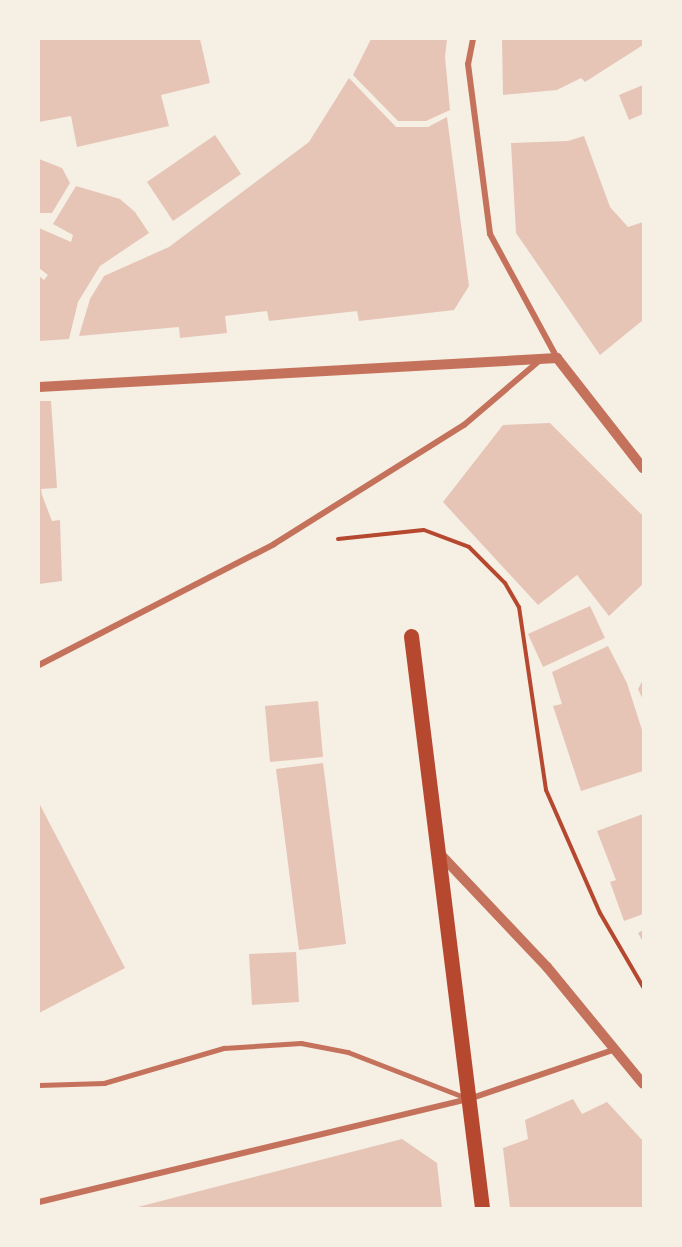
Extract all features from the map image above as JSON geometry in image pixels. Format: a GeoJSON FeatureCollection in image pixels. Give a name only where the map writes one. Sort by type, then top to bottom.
{"type":"FeatureCollection","features":[{"type":"Feature","properties":{"kind":"main road"},"geometry":{"type":"LineString","coordinates":[[411,636],[441,855],[482,1208]]}},
{"type":"Feature","properties":{"kind":"street"},"geometry":{"type":"LineString","coordinates":[[473,39],[468,64],[490,234],[557,358],[643,468]]}},
{"type":"Feature","properties":{"kind":"street"},"geometry":{"type":"LineString","coordinates":[[39,387],[557,358]]}},
{"type":"Feature","properties":{"kind":"street"},"geometry":{"type":"LineString","coordinates":[[39,665],[274,544],[464,425],[541,359]]}},
{"type":"Feature","properties":{"kind":"street"},"geometry":{"type":"LineString","coordinates":[[441,855],[547,967],[643,1084]]}},
{"type":"Feature","properties":{"kind":"street"},"geometry":{"type":"LineString","coordinates":[[39,1202],[469,1099],[613,1050]]}},
{"type":"Feature","properties":{"kind":"lane"},"geometry":{"type":"LineString","coordinates":[[39,1085],[104,1083],[224,1048],[301,1043],[348,1052],[469,1099]]}},
{"type":"Feature","properties":{"kind":"path"},"geometry":{"type":"LineString","coordinates":[[333,540],[424,530],[469,547],[505,583],[519,607],[546,790],[600,913],[643,987]]}},
{"type":"Feature","properties":{"kind":"building"},"geometry":{"type":"Polygon","coordinates":[[[39,39],[200,39],[210,83],[161,95],[169,126],[77,147],[71,116],[39,122],[39,39]]]}},
{"type":"Feature","properties":{"kind":"building"},"geometry":{"type":"Polygon","coordinates":[[[371,39],[447,39],[445,57],[450,110],[426,121],[398,121],[353,75],[371,39]]]}},
{"type":"Feature","properties":{"kind":"building"},"geometry":{"type":"Polygon","coordinates":[[[502,39],[643,39],[643,45],[585,82],[581,78],[557,90],[503,95],[502,39]]]}},
{"type":"Feature","properties":{"kind":"building"},"geometry":{"type":"Polygon","coordinates":[[[349,78],[396,127],[428,127],[447,117],[469,286],[454,310],[359,321],[357,311],[269,321],[267,311],[225,316],[227,333],[180,338],[179,327],[79,336],[90,299],[104,276],[169,247],[309,142],[349,78]]]}},
{"type":"Feature","properties":{"kind":"building"},"geometry":{"type":"Polygon","coordinates":[[[643,85],[643,114],[629,120],[619,95],[643,85]]]}},
{"type":"Feature","properties":{"kind":"building"},"geometry":{"type":"Polygon","coordinates":[[[215,135],[241,174],[173,221],[147,182],[215,135]]]}},
{"type":"Feature","properties":{"kind":"building"},"geometry":{"type":"Polygon","coordinates":[[[584,136],[610,207],[628,227],[643,222],[643,320],[600,355],[516,233],[511,143],[568,141],[584,136]]]}},
{"type":"Feature","properties":{"kind":"building"},"geometry":{"type":"Polygon","coordinates":[[[39,159],[62,168],[70,183],[52,213],[39,213],[39,159]]]}},
{"type":"Feature","properties":{"kind":"building"},"geometry":{"type":"Polygon","coordinates":[[[76,186],[120,199],[135,212],[149,233],[100,266],[78,302],[69,339],[39,341],[39,276],[44,280],[48,275],[39,268],[39,228],[71,242],[73,235],[53,224],[76,186]]]}},
{"type":"Feature","properties":{"kind":"building"},"geometry":{"type":"Polygon","coordinates":[[[39,401],[51,401],[57,488],[41,489],[52,521],[60,520],[62,581],[39,584],[39,401]]]}},
{"type":"Feature","properties":{"kind":"building"},"geometry":{"type":"Polygon","coordinates":[[[550,423],[643,516],[643,584],[609,616],[577,575],[538,605],[443,502],[503,425],[550,423]]]}},
{"type":"Feature","properties":{"kind":"building"},"geometry":{"type":"Polygon","coordinates":[[[590,606],[605,638],[543,667],[528,634],[590,606]]]}},
{"type":"Feature","properties":{"kind":"building"},"geometry":{"type":"Polygon","coordinates":[[[608,646],[627,683],[643,733],[643,771],[581,791],[553,706],[562,704],[552,672],[608,646]]]}},
{"type":"Feature","properties":{"kind":"building"},"geometry":{"type":"Polygon","coordinates":[[[643,680],[643,700],[638,689],[643,680]]]}},
{"type":"Feature","properties":{"kind":"building"},"geometry":{"type":"Polygon","coordinates":[[[318,701],[323,757],[270,762],[265,706],[318,701]]]}},
{"type":"Feature","properties":{"kind":"building"},"geometry":{"type":"Polygon","coordinates":[[[323,763],[346,944],[299,950],[276,769],[323,763]]]}},
{"type":"Feature","properties":{"kind":"building"},"geometry":{"type":"Polygon","coordinates":[[[39,803],[125,968],[39,1013],[39,803]]]}},
{"type":"Feature","properties":{"kind":"building"},"geometry":{"type":"Polygon","coordinates":[[[643,814],[643,914],[624,921],[610,882],[616,880],[597,831],[643,814]]]}},
{"type":"Feature","properties":{"kind":"building"},"geometry":{"type":"Polygon","coordinates":[[[643,930],[643,942],[638,933],[643,930]]]}},
{"type":"Feature","properties":{"kind":"building"},"geometry":{"type":"Polygon","coordinates":[[[296,952],[299,1002],[252,1005],[249,954],[296,952]]]}},
{"type":"Feature","properties":{"kind":"building"},"geometry":{"type":"Polygon","coordinates":[[[573,1099],[582,1114],[607,1102],[643,1141],[643,1208],[510,1208],[503,1148],[528,1139],[525,1120],[573,1099]]]}},
{"type":"Feature","properties":{"kind":"building"},"geometry":{"type":"Polygon","coordinates":[[[402,1139],[437,1163],[442,1208],[134,1208],[402,1139]]]}}]}
